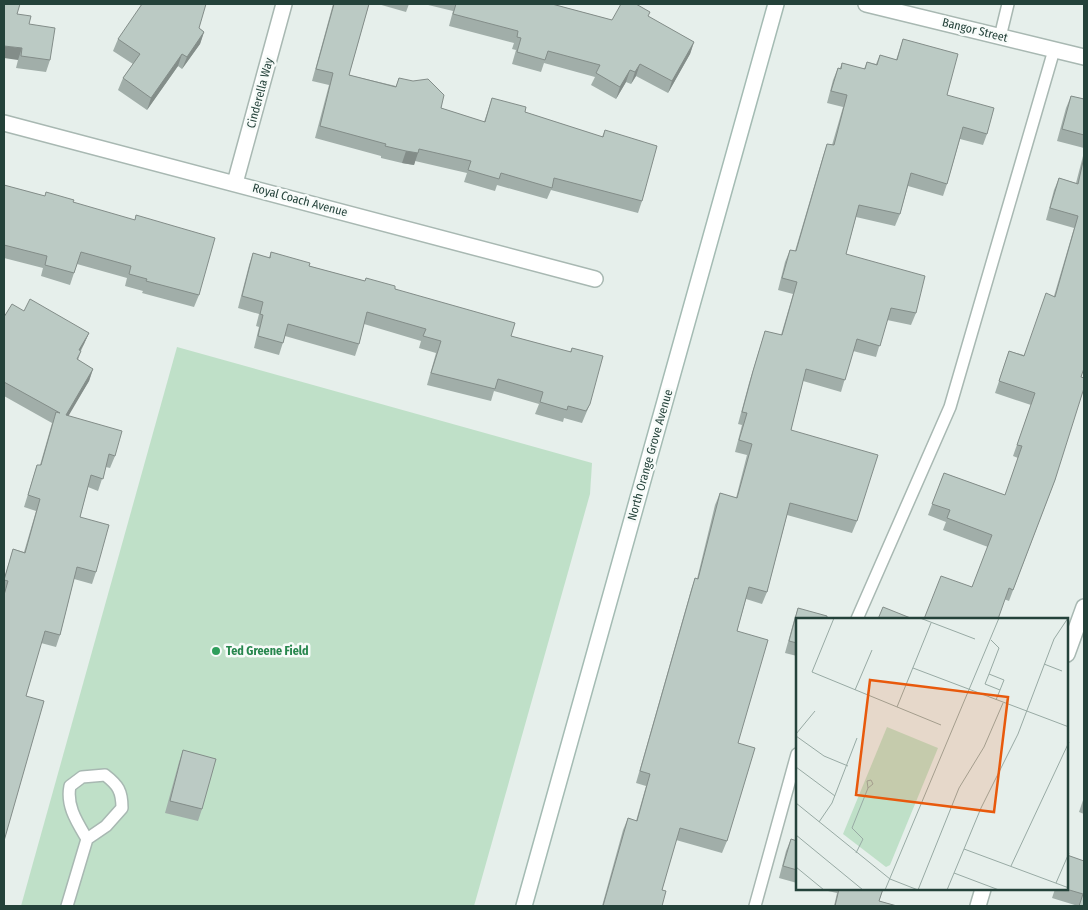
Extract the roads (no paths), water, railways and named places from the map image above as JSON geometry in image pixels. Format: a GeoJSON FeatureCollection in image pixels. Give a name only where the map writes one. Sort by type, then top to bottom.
{"type":"FeatureCollection","features":[{"type":"Feature","properties":{"kind":"street","name":"Cinderella Way"},"geometry":{"type":"LineString","coordinates":[[235,183],[284,4]]}},
{"type":"Feature","properties":{"kind":"street","name":"North Orange Grove Avenue"},"geometry":{"type":"LineString","coordinates":[[524,906],[776,4]]}},
{"type":"Feature","properties":{"kind":"street","name":"Bangor Street"},"geometry":{"type":"LineString","coordinates":[[866,4],[1084,57]]}},
{"type":"Feature","properties":{"kind":"street","name":"Royal Coach Avenue"},"geometry":{"type":"LineString","coordinates":[[4,123],[595,279]]}},
{"type":"Feature","properties":{"kind":"street"},"geometry":{"type":"LineString","coordinates":[[1068,651],[1084,607]]}},
{"type":"Feature","properties":{"kind":"street"},"geometry":{"type":"LineString","coordinates":[[978,906],[983,890]]}},
{"type":"Feature","properties":{"kind":"lane"},"geometry":{"type":"LineString","coordinates":[[1000,36],[1008,4]]}},
{"type":"Feature","properties":{"kind":"lane"},"geometry":{"type":"LineString","coordinates":[[856,618],[950,408],[1054,50]]}},
{"type":"Feature","properties":{"kind":"lane"},"geometry":{"type":"LineString","coordinates":[[755,906],[796,758]]}},
{"type":"Feature","properties":{"kind":"lane"},"geometry":{"type":"LineString","coordinates":[[67,906],[86,839],[106,826],[122,808],[122,793],[117,784],[105,775],[82,777],[70,786],[68,798],[70,808],[86,839]]}},
{"type":"Feature","properties":{"kind":"place","name":"Ted Greene Field"},"geometry":{"type":"Point","coordinates":[216,651]}}]}
